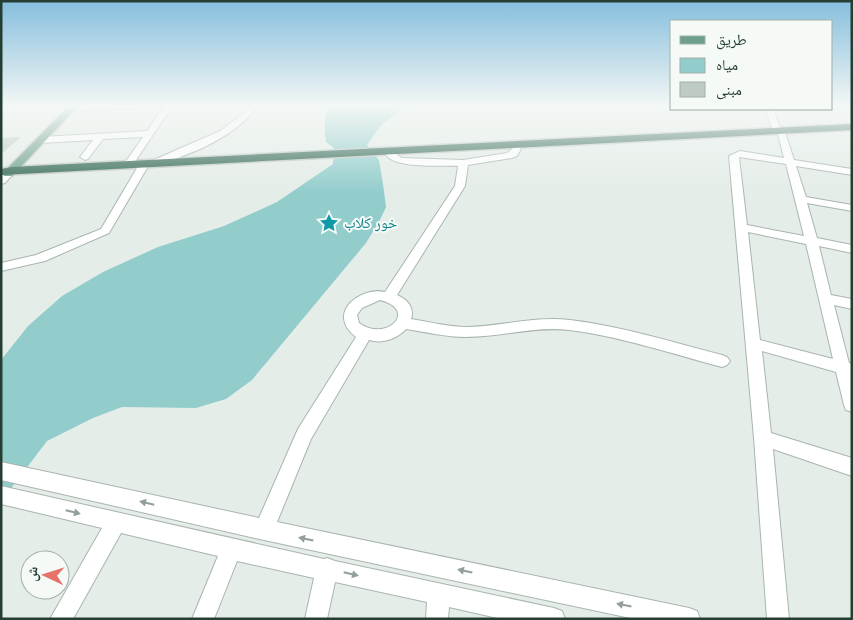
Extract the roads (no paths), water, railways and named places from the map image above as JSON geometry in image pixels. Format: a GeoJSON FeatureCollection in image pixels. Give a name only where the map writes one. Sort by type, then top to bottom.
{"type":"FeatureCollection","features":[{"type":"Feature","properties":{"kind":"highway"},"geometry":{"type":"LineString","coordinates":[[387,154],[745,134]]}},
{"type":"Feature","properties":{"kind":"highway"},"geometry":{"type":"LineString","coordinates":[[5,174],[154,162],[516,149],[749,134]]}},
{"type":"Feature","properties":{"kind":"highway"},"geometry":{"type":"LineString","coordinates":[[5,174],[142,168],[223,161]]}},
{"type":"Feature","properties":{"kind":"main road"},"geometry":{"type":"LineString","coordinates":[[5,174],[47,134]]}},
{"type":"Feature","properties":{"kind":"street"},"geometry":{"type":"LineString","coordinates":[[41,140],[149,134]]}},
{"type":"Feature","properties":{"kind":"street"},"geometry":{"type":"LineString","coordinates":[[129,164],[149,134]]}},
{"type":"Feature","properties":{"kind":"street"},"geometry":{"type":"LineString","coordinates":[[154,162],[191,148],[219,134]]}},
{"type":"Feature","properties":{"kind":"street"},"geometry":{"type":"LineString","coordinates":[[780,134],[791,162],[825,298],[846,369],[852,405]]}},
{"type":"Feature","properties":{"kind":"street"},"geometry":{"type":"LineString","coordinates":[[85,157],[101,136]]}},
{"type":"Feature","properties":{"kind":"street"},"geometry":{"type":"LineString","coordinates":[[387,154],[401,161],[463,163],[509,156],[514,154],[516,149]]}},
{"type":"Feature","properties":{"kind":"street"},"geometry":{"type":"LineString","coordinates":[[778,619],[763,438],[735,155],[740,154],[852,172]]}},
{"type":"Feature","properties":{"kind":"street"},"geometry":{"type":"LineString","coordinates":[[389,296],[460,186],[463,163]]}},
{"type":"Feature","properties":{"kind":"street"},"geometry":{"type":"LineString","coordinates":[[1,267],[12,266],[38,257],[105,231],[142,168]]}},
{"type":"Feature","properties":{"kind":"street"},"geometry":{"type":"LineString","coordinates":[[800,199],[852,208]]}},
{"type":"Feature","properties":{"kind":"street"},"geometry":{"type":"LineString","coordinates":[[741,227],[852,249]]}},
{"type":"Feature","properties":{"kind":"street"},"geometry":{"type":"LineString","coordinates":[[380,295],[398,300],[405,307],[407,315],[404,323],[392,333],[383,336],[365,335],[352,325],[350,318],[352,311],[362,299],[380,295]]}},
{"type":"Feature","properties":{"kind":"street"},"geometry":{"type":"LineString","coordinates":[[825,298],[852,304]]}},
{"type":"Feature","properties":{"kind":"street"},"geometry":{"type":"LineString","coordinates":[[404,323],[448,331],[468,332],[544,324],[570,325],[630,337],[722,361]]}},
{"type":"Feature","properties":{"kind":"street"},"geometry":{"type":"LineString","coordinates":[[264,530],[304,435],[365,335]]}},
{"type":"Feature","properties":{"kind":"street"},"geometry":{"type":"LineString","coordinates":[[752,342],[846,369]]}},
{"type":"Feature","properties":{"kind":"street"},"geometry":{"type":"LineString","coordinates":[[763,438],[852,467]]}},
{"type":"Feature","properties":{"kind":"street"},"geometry":{"type":"LineString","coordinates":[[1,471],[264,530],[689,619]]}},
{"type":"Feature","properties":{"kind":"street"},"geometry":{"type":"LineString","coordinates":[[1,495],[231,549],[327,568],[440,595],[554,619]]}},
{"type":"Feature","properties":{"kind":"street"},"geometry":{"type":"LineString","coordinates":[[61,619],[116,523]]}},
{"type":"Feature","properties":{"kind":"street"},"geometry":{"type":"LineString","coordinates":[[203,619],[231,549]]}},
{"type":"Feature","properties":{"kind":"street"},"geometry":{"type":"LineString","coordinates":[[316,619],[327,568]]}},
{"type":"Feature","properties":{"kind":"street"},"geometry":{"type":"LineString","coordinates":[[438,619],[440,595]]}},
{"type":"Feature","properties":{"kind":"water"},"geometry":{"type":"Polygon","coordinates":[[[325,134],[375,134],[367,145],[379,160],[386,207],[366,243],[252,380],[226,399],[196,408],[122,407],[93,418],[47,441],[3,499],[1,507],[1,360],[28,326],[62,296],[103,272],[158,247],[224,226],[277,202],[333,164],[334,148],[326,142],[325,134]]]}},
{"type":"Feature","properties":{"kind":"place","name":"خور كلاب"},"geometry":{"type":"Point","coordinates":[329,223]}}]}
